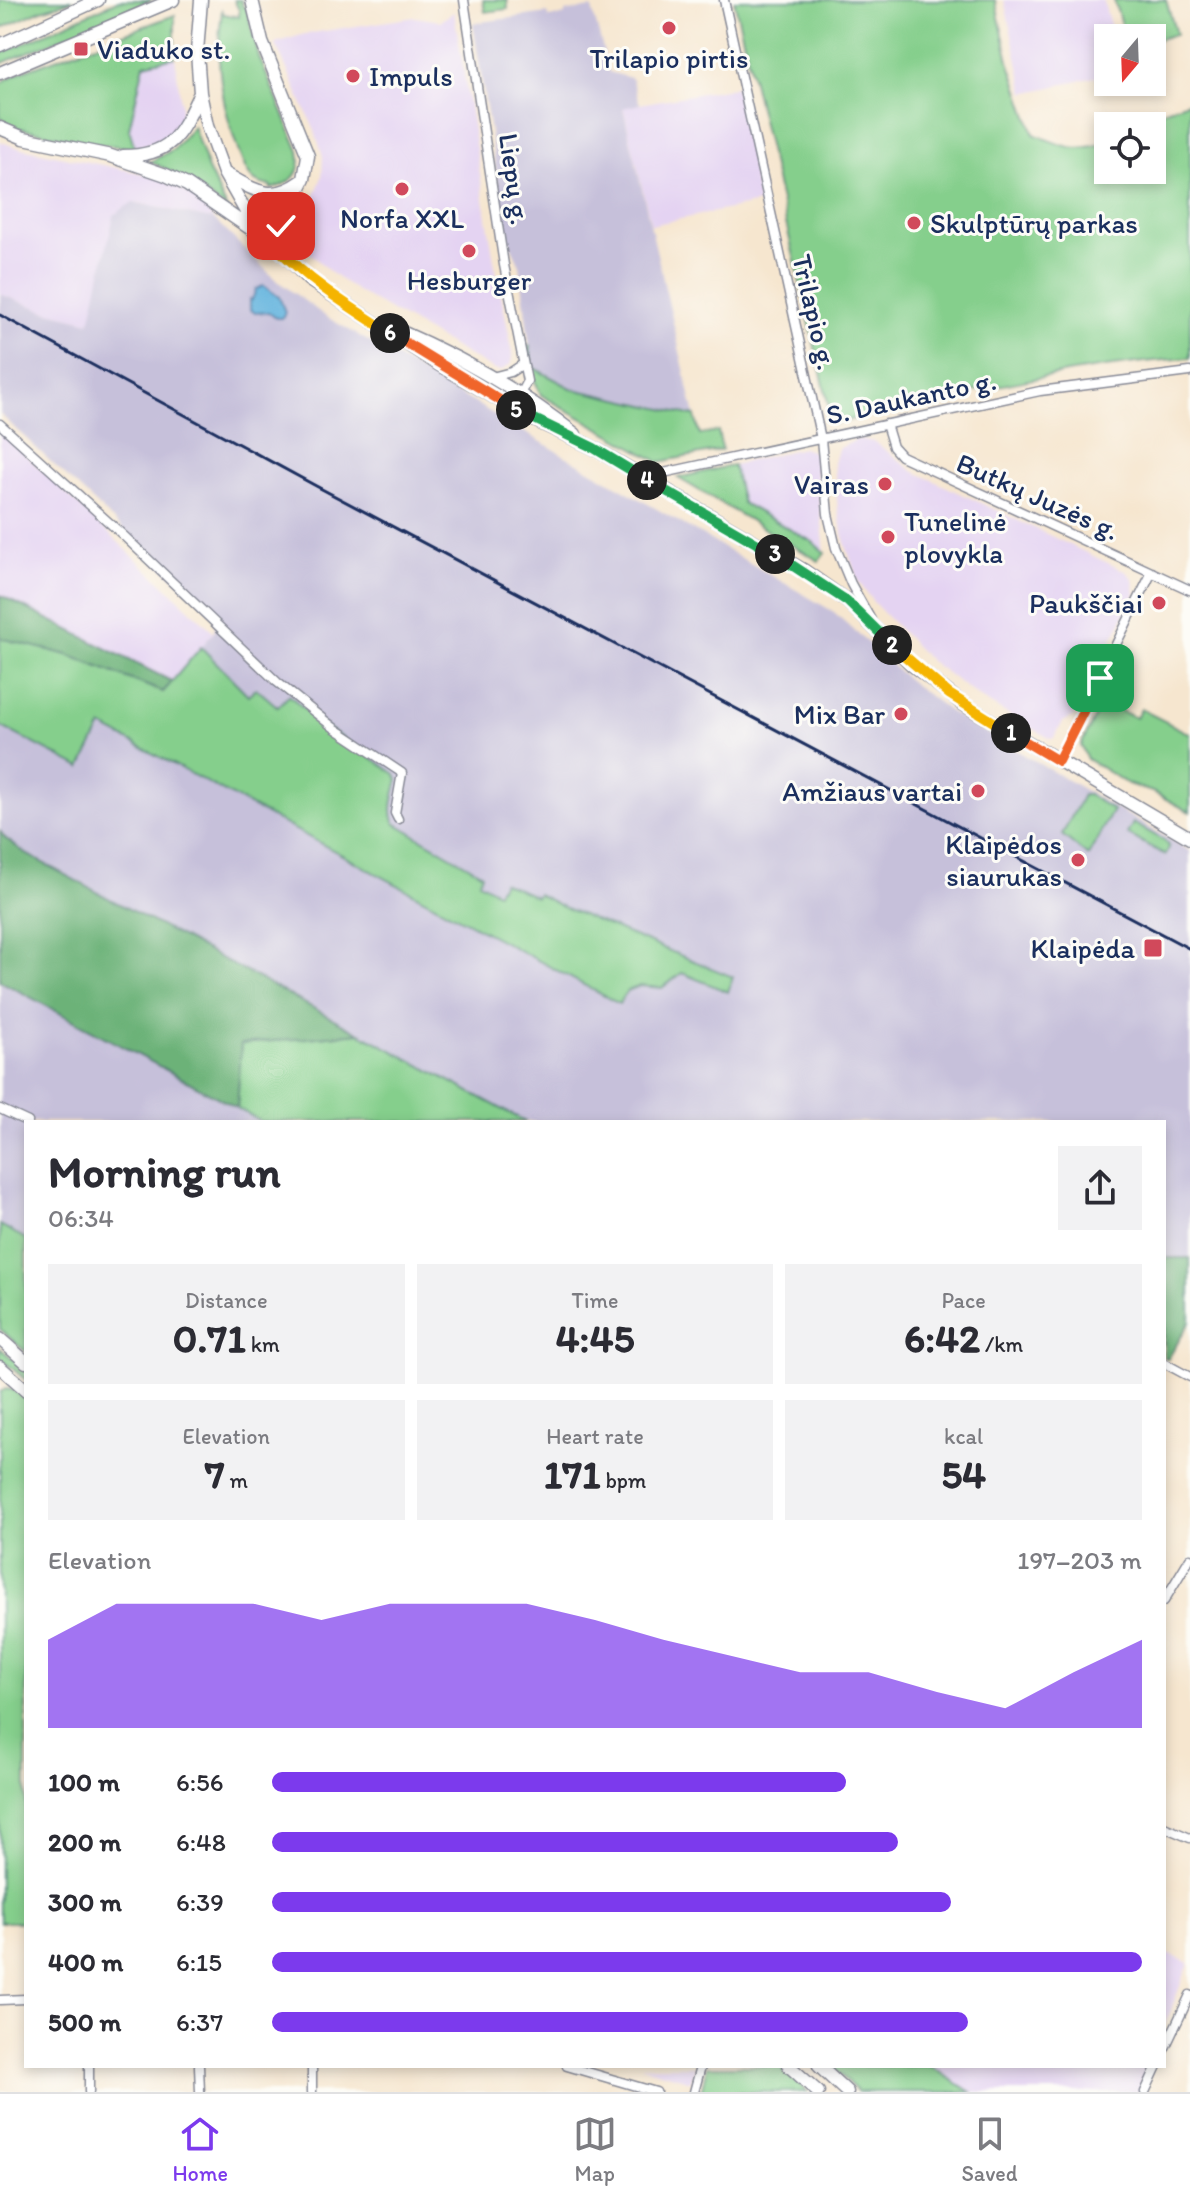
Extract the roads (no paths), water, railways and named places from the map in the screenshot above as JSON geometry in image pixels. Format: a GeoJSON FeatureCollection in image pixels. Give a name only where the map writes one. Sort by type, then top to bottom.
{"type":"FeatureCollection","features":[{"type":"Feature","properties":{"kind":"main road"},"geometry":{"type":"LineString","coordinates":[[0,45],[98,0]]}},
{"type":"Feature","properties":{"kind":"main road"},"geometry":{"type":"LineString","coordinates":[[0,73],[173,0]]}},
{"type":"Feature","properties":{"kind":"main road"},"geometry":{"type":"LineString","coordinates":[[201,0],[200,93],[207,126],[224,173],[239,202],[273,244],[309,280],[438,364],[511,407],[594,448],[831,589],[911,664],[949,694],[1190,838]]}},
{"type":"Feature","properties":{"kind":"main road"},"geometry":{"type":"LineString","coordinates":[[252,0],[262,42],[306,146],[308,167],[273,244]]}},
{"type":"Feature","properties":{"kind":"main road"},"geometry":{"type":"LineString","coordinates":[[111,156],[146,155],[167,146],[183,128],[200,93]]}},
{"type":"Feature","properties":{"kind":"main road"},"geometry":{"type":"LineString","coordinates":[[0,128],[24,138],[111,156],[147,168],[187,185],[273,244]]}},
{"type":"Feature","properties":{"kind":"main road"},"geometry":{"type":"LineString","coordinates":[[224,173],[267,193],[286,192],[304,179]]}},
{"type":"Feature","properties":{"kind":"main road"},"geometry":{"type":"LineString","coordinates":[[363,315],[446,351],[492,377],[538,404],[594,448]]}},
{"type":"Feature","properties":{"kind":"main road"},"geometry":{"type":"LineString","coordinates":[[511,407],[520,394]]}},
{"type":"Feature","properties":{"kind":"main road"},"geometry":{"type":"LineString","coordinates":[[0,1339],[24,1360]]}},
{"type":"Feature","properties":{"kind":"main road"},"geometry":{"type":"LineString","coordinates":[[0,1367],[24,1388]]}},
{"type":"Feature","properties":{"kind":"main road"},"geometry":{"type":"LineString","coordinates":[[791,2068],[818,2092]]}},
{"type":"Feature","properties":{"kind":"main road"},"geometry":{"type":"LineString","coordinates":[[820,2068],[833,2087],[847,2092]]}},
{"type":"Feature","properties":{"kind":"street","name":"Liepų g."},"geometry":{"type":"LineString","coordinates":[[464,0],[504,265],[527,381],[520,394]]}},
{"type":"Feature","properties":{"kind":"street","name":"Trilapio g."},"geometry":{"type":"LineString","coordinates":[[724,0],[821,439],[828,514],[836,548],[851,584],[875,627]]}},
{"type":"Feature","properties":{"kind":"street"},"geometry":{"type":"LineString","coordinates":[[492,377],[511,372],[523,364]]}},
{"type":"Feature","properties":{"kind":"street","name":"S. Daukanto g."},"geometry":{"type":"LineString","coordinates":[[644,478],[1040,391],[1190,372]]}},
{"type":"Feature","properties":{"kind":"street"},"geometry":{"type":"LineString","coordinates":[[0,424],[124,536],[277,682],[333,727],[402,773],[395,813],[398,819]]}},
{"type":"Feature","properties":{"kind":"street","name":"Butkų Juzės g."},"geometry":{"type":"LineString","coordinates":[[886,424],[893,447],[901,456],[1190,590]]}},
{"type":"Feature","properties":{"kind":"street"},"geometry":{"type":"LineString","coordinates":[[1058,761],[1152,572]]}},
{"type":"Feature","properties":{"kind":"street"},"geometry":{"type":"LineString","coordinates":[[0,1109],[24,1120]]}},
{"type":"Feature","properties":{"kind":"street"},"geometry":{"type":"LineString","coordinates":[[1166,1364],[1190,1377]]}},
{"type":"Feature","properties":{"kind":"street"},"geometry":{"type":"LineString","coordinates":[[1166,1598],[1190,1558]]}},
{"type":"Feature","properties":{"kind":"street"},"geometry":{"type":"LineString","coordinates":[[1166,1828],[1190,1838]]}},
{"type":"Feature","properties":{"kind":"street"},"geometry":{"type":"LineString","coordinates":[[1166,2046],[1190,1995]]}},
{"type":"Feature","properties":{"kind":"street"},"geometry":{"type":"LineString","coordinates":[[0,2000],[24,1999]]}},
{"type":"Feature","properties":{"kind":"street"},"geometry":{"type":"LineString","coordinates":[[89,2068],[89,2092]]}},
{"type":"Feature","properties":{"kind":"street"},"geometry":{"type":"LineString","coordinates":[[199,2068],[200,2092]]}},
{"type":"Feature","properties":{"kind":"street"},"geometry":{"type":"LineString","coordinates":[[312,2068],[312,2092]]}},
{"type":"Feature","properties":{"kind":"street"},"geometry":{"type":"LineString","coordinates":[[574,2068],[656,2092]]}},
{"type":"Feature","properties":{"kind":"street"},"geometry":{"type":"LineString","coordinates":[[694,2092],[700,2068]]}},
{"type":"Feature","properties":{"kind":"street"},"geometry":{"type":"LineString","coordinates":[[1145,2092],[1156,2068]]}},
{"type":"Feature","properties":{"kind":"water"},"geometry":{"type":"Polygon","coordinates":[[[264,286],[279,297],[285,312],[282,318],[268,312],[255,313],[250,309],[250,299],[256,289],[264,286]]]}},
{"type":"Feature","properties":{"kind":"railway"},"geometry":{"type":"LineString","coordinates":[[0,315],[1190,949]]}},
{"type":"Feature","properties":{"kind":"place","name":"Trilapio pirtis"},"geometry":{"type":"Point","coordinates":[669,28]}},
{"type":"Feature","properties":{"kind":"place","name":"Viaduko st."},"geometry":{"type":"Point","coordinates":[81,49]}},
{"type":"Feature","properties":{"kind":"place","name":"Impuls"},"geometry":{"type":"Point","coordinates":[353,76]}},
{"type":"Feature","properties":{"kind":"place","name":"Norfa XXL"},"geometry":{"type":"Point","coordinates":[402,189]}},
{"type":"Feature","properties":{"kind":"place","name":"Skulptūrų parkas"},"geometry":{"type":"Point","coordinates":[914,223]}},
{"type":"Feature","properties":{"kind":"place","name":"Hesburger"},"geometry":{"type":"Point","coordinates":[469,251]}},
{"type":"Feature","properties":{"kind":"place","name":"Vairas"},"geometry":{"type":"Point","coordinates":[885,484]}},
{"type":"Feature","properties":{"kind":"place","name":"Tunelinė plovykla"},"geometry":{"type":"Point","coordinates":[888,537]}},
{"type":"Feature","properties":{"kind":"place","name":"Paukščiai"},"geometry":{"type":"Point","coordinates":[1159,603]}},
{"type":"Feature","properties":{"kind":"place","name":"Mix Bar"},"geometry":{"type":"Point","coordinates":[901,714]}},
{"type":"Feature","properties":{"kind":"place","name":"Amžiaus vartai"},"geometry":{"type":"Point","coordinates":[978,791]}},
{"type":"Feature","properties":{"kind":"place","name":"Klaipėdos siaurukas"},"geometry":{"type":"Point","coordinates":[1078,860]}},
{"type":"Feature","properties":{"kind":"place","name":"Klaipėda"},"geometry":{"type":"Point","coordinates":[1153,948]}}]}
